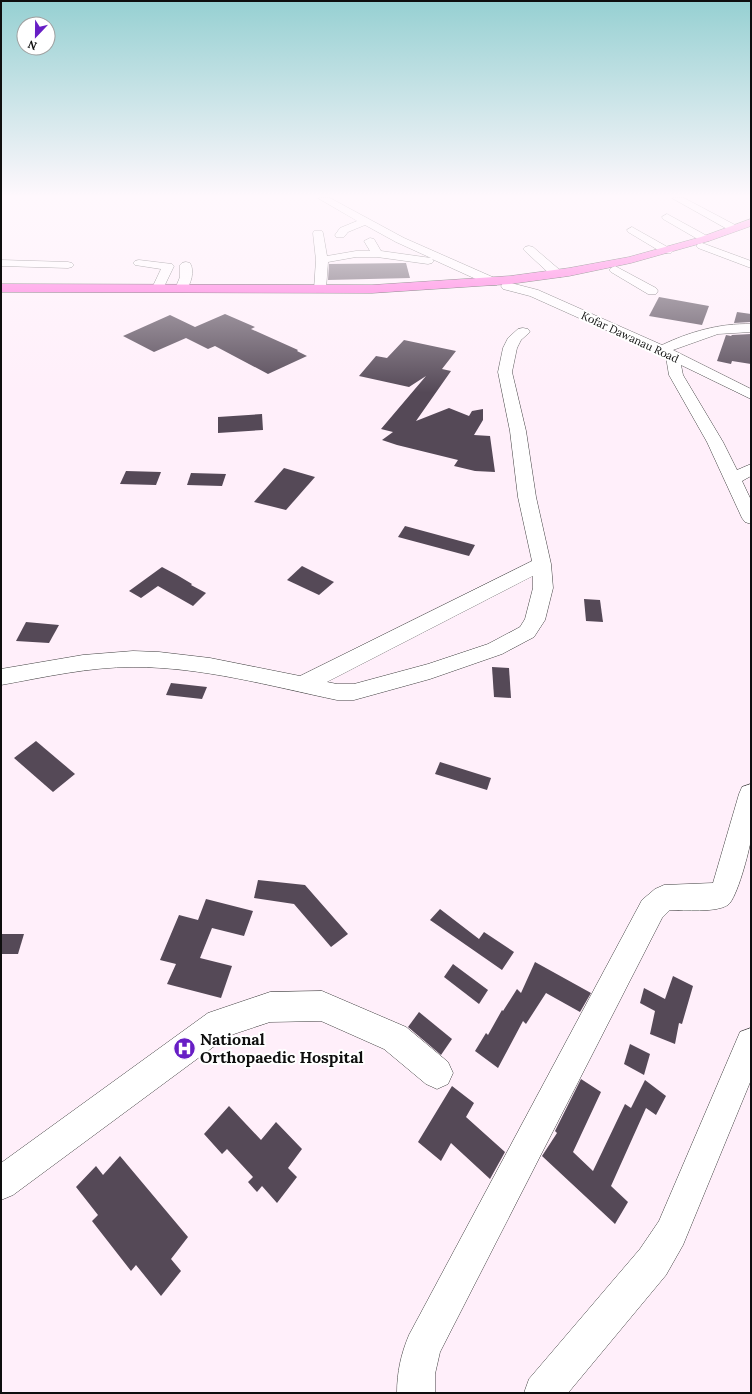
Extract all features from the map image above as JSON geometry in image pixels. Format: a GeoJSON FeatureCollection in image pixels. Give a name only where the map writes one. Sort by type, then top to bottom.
{"type":"FeatureCollection","features":[{"type":"Feature","properties":{"kind":"main road"},"geometry":{"type":"LineString","coordinates":[[1,292],[393,288],[493,282],[557,274],[615,263]]}},
{"type":"Feature","properties":{"kind":"main road"},"geometry":{"type":"LineString","coordinates":[[1,288],[158,288],[214,291],[366,294],[507,286],[579,277],[616,270],[636,263]]}},
{"type":"Feature","properties":{"kind":"street"},"geometry":{"type":"LineString","coordinates":[[3,263],[68,265]]}},
{"type":"Feature","properties":{"kind":"street"},"geometry":{"type":"LineString","coordinates":[[140,263],[168,266],[158,288]]}},
{"type":"Feature","properties":{"kind":"street"},"geometry":{"type":"LineString","coordinates":[[320,289],[322,263]]}},
{"type":"Feature","properties":{"kind":"street"},"geometry":{"type":"LineString","coordinates":[[450,263],[493,282]]}},
{"type":"Feature","properties":{"kind":"street"},"geometry":{"type":"LineString","coordinates":[[545,263],[557,274]]}},
{"type":"Feature","properties":{"kind":"street"},"geometry":{"type":"LineString","coordinates":[[181,289],[186,277],[186,265]]}},
{"type":"Feature","properties":{"kind":"street"},"geometry":{"type":"LineString","coordinates":[[616,270],[652,291]]}},
{"type":"Feature","properties":{"kind":"street","name":"Kofar Dawanau Road"},"geometry":{"type":"LineString","coordinates":[[532,283],[540,290],[669,352],[751,395]]}},
{"type":"Feature","properties":{"kind":"street","name":"Kofar Dawanau Road"},"geometry":{"type":"LineString","coordinates":[[507,286],[534,293],[751,389]]}},
{"type":"Feature","properties":{"kind":"street"},"geometry":{"type":"LineString","coordinates":[[751,328],[736,327],[717,329],[692,337],[669,352],[676,375],[715,442],[751,518]]}},
{"type":"Feature","properties":{"kind":"street"},"geometry":{"type":"LineString","coordinates":[[1,677],[91,660],[134,659],[192,663],[337,692],[354,692],[437,668],[495,649],[521,637],[527,632],[535,620],[544,588],[542,564],[527,497],[518,431],[505,372],[510,348],[515,338],[523,332]]}},
{"type":"Feature","properties":{"kind":"street"},"geometry":{"type":"LineString","coordinates":[[733,479],[751,469]]}},
{"type":"Feature","properties":{"kind":"street"},"geometry":{"type":"LineString","coordinates":[[301,685],[542,564]]}},
{"type":"Feature","properties":{"kind":"street"},"geometry":{"type":"LineString","coordinates":[[416,1393],[416,1374],[422,1348],[652,909],[664,898],[718,896],[724,890],[751,794]]}},
{"type":"Feature","properties":{"kind":"street"},"geometry":{"type":"LineString","coordinates":[[1,1183],[219,1024],[270,1007],[322,1006],[395,1038],[437,1073]]}},
{"type":"Feature","properties":{"kind":"street"},"geometry":{"type":"LineString","coordinates":[[543,1393],[653,1262],[671,1233],[751,1043]]}},
{"type":"Feature","properties":{"kind":"building"},"geometry":{"type":"Polygon","coordinates":[[[406,263],[410,278],[328,280],[329,264],[406,263]]]}},
{"type":"Feature","properties":{"kind":"building"},"geometry":{"type":"Polygon","coordinates":[[[659,297],[709,306],[702,325],[649,316],[659,297]]]}},
{"type":"Feature","properties":{"kind":"building"},"geometry":{"type":"Polygon","coordinates":[[[737,312],[751,314],[751,322],[734,323],[737,312]]]}},
{"type":"Feature","properties":{"kind":"building"},"geometry":{"type":"Polygon","coordinates":[[[225,314],[255,327],[251,329],[298,350],[297,351],[307,356],[268,374],[215,346],[208,349],[186,338],[154,352],[123,336],[170,315],[195,327],[225,314]]]}},
{"type":"Feature","properties":{"kind":"building"},"geometry":{"type":"Polygon","coordinates":[[[751,334],[751,364],[732,361],[731,364],[717,361],[726,335],[751,334]]]}},
{"type":"Feature","properties":{"kind":"building"},"geometry":{"type":"Polygon","coordinates":[[[404,340],[456,351],[442,369],[451,371],[416,421],[449,408],[469,416],[472,411],[483,409],[483,420],[474,435],[490,436],[495,472],[475,471],[454,466],[458,460],[382,440],[393,432],[381,429],[426,376],[409,387],[359,376],[376,356],[387,358],[404,340]]]}},
{"type":"Feature","properties":{"kind":"building"},"geometry":{"type":"Polygon","coordinates":[[[262,414],[263,430],[218,433],[218,417],[262,414]]]}},
{"type":"Feature","properties":{"kind":"building"},"geometry":{"type":"Polygon","coordinates":[[[284,468],[315,477],[286,510],[254,502],[284,468]]]}},
{"type":"Feature","properties":{"kind":"building"},"geometry":{"type":"Polygon","coordinates":[[[126,471],[161,472],[156,485],[120,484],[126,471]]]}},
{"type":"Feature","properties":{"kind":"building"},"geometry":{"type":"Polygon","coordinates":[[[191,473],[226,474],[222,486],[187,485],[191,473]]]}},
{"type":"Feature","properties":{"kind":"building"},"geometry":{"type":"Polygon","coordinates":[[[405,526],[475,545],[469,556],[398,537],[405,526]]]}},
{"type":"Feature","properties":{"kind":"building"},"geometry":{"type":"Polygon","coordinates":[[[302,566],[334,582],[319,595],[287,580],[302,566]]]}},
{"type":"Feature","properties":{"kind":"building"},"geometry":{"type":"Polygon","coordinates":[[[162,567],[206,593],[193,606],[158,586],[141,598],[129,591],[162,567]]]}},
{"type":"Feature","properties":{"kind":"building"},"geometry":{"type":"Polygon","coordinates":[[[584,599],[600,600],[603,622],[586,621],[584,599]]]}},
{"type":"Feature","properties":{"kind":"building"},"geometry":{"type":"Polygon","coordinates":[[[26,622],[59,625],[49,643],[16,641],[26,622]]]}},
{"type":"Feature","properties":{"kind":"building"},"geometry":{"type":"Polygon","coordinates":[[[492,667],[509,668],[511,698],[494,697],[492,667]]]}},
{"type":"Feature","properties":{"kind":"building"},"geometry":{"type":"Polygon","coordinates":[[[171,683],[207,687],[202,699],[166,695],[171,683]]]}},
{"type":"Feature","properties":{"kind":"building"},"geometry":{"type":"Polygon","coordinates":[[[36,741],[75,774],[53,792],[14,758],[36,741]]]}},
{"type":"Feature","properties":{"kind":"building"},"geometry":{"type":"Polygon","coordinates":[[[440,762],[491,778],[487,790],[435,774],[440,762]]]}},
{"type":"Feature","properties":{"kind":"building"},"geometry":{"type":"Polygon","coordinates":[[[258,880],[305,885],[348,934],[331,947],[294,904],[254,898],[258,880]]]}},
{"type":"Feature","properties":{"kind":"building"},"geometry":{"type":"Polygon","coordinates":[[[206,899],[253,911],[244,936],[212,928],[200,958],[232,966],[221,998],[167,984],[176,964],[160,960],[179,915],[198,920],[206,899]]]}},
{"type":"Feature","properties":{"kind":"building"},"geometry":{"type":"Polygon","coordinates":[[[440,909],[479,939],[484,932],[514,952],[502,970],[430,920],[440,909]]]}},
{"type":"Feature","properties":{"kind":"building"},"geometry":{"type":"Polygon","coordinates":[[[1,934],[24,934],[18,954],[1,954],[1,934]]]}},
{"type":"Feature","properties":{"kind":"building"},"geometry":{"type":"Polygon","coordinates":[[[535,962],[591,993],[580,1012],[546,993],[526,1024],[523,1021],[498,1068],[475,1051],[486,1033],[488,1035],[502,1010],[503,1011],[517,989],[521,993],[535,962]]]}},
{"type":"Feature","properties":{"kind":"building"},"geometry":{"type":"Polygon","coordinates":[[[453,964],[488,990],[479,1004],[444,977],[453,964]]]}},
{"type":"Feature","properties":{"kind":"building"},"geometry":{"type":"Polygon","coordinates":[[[673,976],[693,986],[682,1024],[679,1023],[675,1044],[650,1034],[655,1011],[640,1003],[644,988],[665,999],[673,976]]]}},
{"type":"Feature","properties":{"kind":"building"},"geometry":{"type":"Polygon","coordinates":[[[419,1012],[452,1039],[441,1055],[408,1027],[419,1012]]]}},
{"type":"Feature","properties":{"kind":"building"},"geometry":{"type":"Polygon","coordinates":[[[630,1044],[650,1054],[644,1075],[624,1064],[630,1044]]]}},
{"type":"Feature","properties":{"kind":"building"},"geometry":{"type":"Polygon","coordinates":[[[581,1079],[601,1092],[573,1152],[593,1171],[625,1104],[631,1108],[645,1080],[666,1096],[656,1115],[646,1108],[611,1186],[628,1202],[615,1224],[542,1156],[557,1133],[555,1131],[581,1079]]]}},
{"type":"Feature","properties":{"kind":"building"},"geometry":{"type":"Polygon","coordinates":[[[452,1086],[474,1103],[466,1117],[505,1152],[490,1179],[451,1143],[441,1161],[418,1142],[452,1086]]]}},
{"type":"Feature","properties":{"kind":"building"},"geometry":{"type":"Polygon","coordinates":[[[229,1106],[261,1140],[276,1122],[302,1149],[288,1168],[297,1177],[277,1203],[262,1186],[257,1192],[248,1182],[253,1177],[227,1149],[222,1154],[204,1134],[229,1106]]]}},
{"type":"Feature","properties":{"kind":"building"},"geometry":{"type":"Polygon","coordinates":[[[120,1156],[188,1237],[171,1259],[181,1271],[161,1296],[136,1265],[131,1271],[92,1221],[98,1215],[76,1187],[96,1166],[103,1175],[120,1156]]]}},
{"type":"Feature","properties":{"kind":"place","name":"National Orthopaedic Hospital"},"geometry":{"type":"Point","coordinates":[185,1048]}}]}
